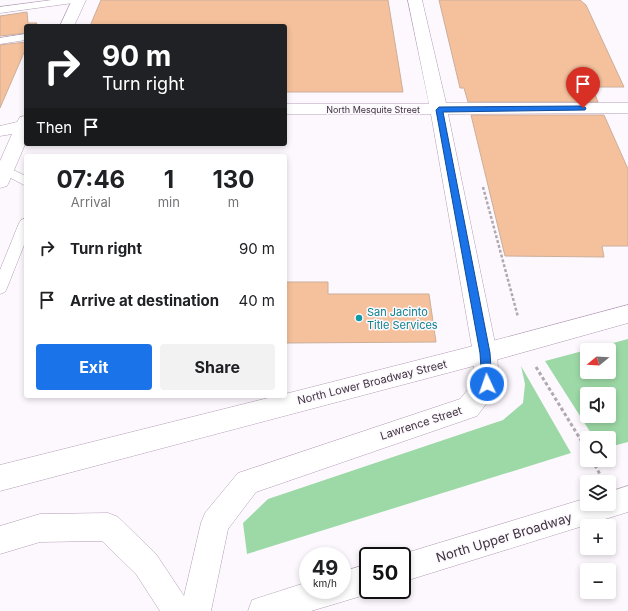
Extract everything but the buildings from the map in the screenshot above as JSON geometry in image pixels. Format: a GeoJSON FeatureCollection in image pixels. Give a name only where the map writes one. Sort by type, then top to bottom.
{"type":"FeatureCollection","features":[{"type":"Feature","properties":{"kind":"main road"},"geometry":{"type":"LineString","coordinates":[[68,24],[79,0]]}},
{"type":"Feature","properties":{"kind":"main road","name":"Lawrence Street"},"geometry":{"type":"LineString","coordinates":[[196,611],[215,523],[247,482],[434,418],[468,408],[487,384],[485,353],[439,110],[415,0]]}},
{"type":"Feature","properties":{"kind":"main road","name":"North Mesquite Street"},"geometry":{"type":"LineString","coordinates":[[287,109],[439,110],[628,108]]}},
{"type":"Feature","properties":{"kind":"main road"},"geometry":{"type":"LineString","coordinates":[[0,131],[24,125]]}},
{"type":"Feature","properties":{"kind":"main road"},"geometry":{"type":"LineString","coordinates":[[2,176],[24,127]]}},
{"type":"Feature","properties":{"kind":"main road","name":"North Lower Broadway Street"},"geometry":{"type":"LineString","coordinates":[[0,478],[485,353],[628,314]]}},
{"type":"Feature","properties":{"kind":"main road","name":"North Upper Broadway"},"geometry":{"type":"LineString","coordinates":[[411,565],[628,499]]}},
{"type":"Feature","properties":{"kind":"main road"},"geometry":{"type":"LineString","coordinates":[[0,540],[40,528],[108,527],[146,564],[177,611]]}},
{"type":"Feature","properties":{"kind":"main road"},"geometry":{"type":"LineString","coordinates":[[263,611],[302,599]]}},
{"type":"Feature","properties":{"kind":"lane"},"geometry":{"type":"LineString","coordinates":[[0,10],[73,0]]}},
{"type":"Feature","properties":{"kind":"lane"},"geometry":{"type":"LineString","coordinates":[[0,41],[24,37]]}},
{"type":"Feature","properties":{"kind":"lane"},"geometry":{"type":"LineString","coordinates":[[2,176],[24,182]]}},
{"type":"Feature","properties":{"kind":"lane"},"geometry":{"type":"LineString","coordinates":[[0,288],[24,228]]}},
{"type":"Feature","properties":{"kind":"path"},"geometry":{"type":"LineString","coordinates":[[482,185],[518,320]]}},
{"type":"Feature","properties":{"kind":"path"},"geometry":{"type":"LineString","coordinates":[[535,365],[580,439]]}},
{"type":"Feature","properties":{"kind":"green space"},"geometry":{"type":"Polygon","coordinates":[[[628,339],[628,442],[616,445],[616,431],[590,431],[584,423],[616,423],[616,387],[580,387],[580,416],[545,361],[580,352],[580,379],[616,379],[616,343],[613,343],[628,339]]]}},
{"type":"Feature","properties":{"kind":"green space"},"geometry":{"type":"Polygon","coordinates":[[[521,366],[571,453],[247,554],[243,523],[268,499],[503,420],[523,403],[525,384],[521,366]]]}},
{"type":"Feature","properties":{"kind":"place","name":"San Jacinto Title Services"},"geometry":{"type":"Point","coordinates":[359,318]}},
{"type":"Feature","properties":{"kind":"route"},"geometry":{"type":"LineString","coordinates":[[487,384],[485,353],[439,110],[583,108]]}}]}
